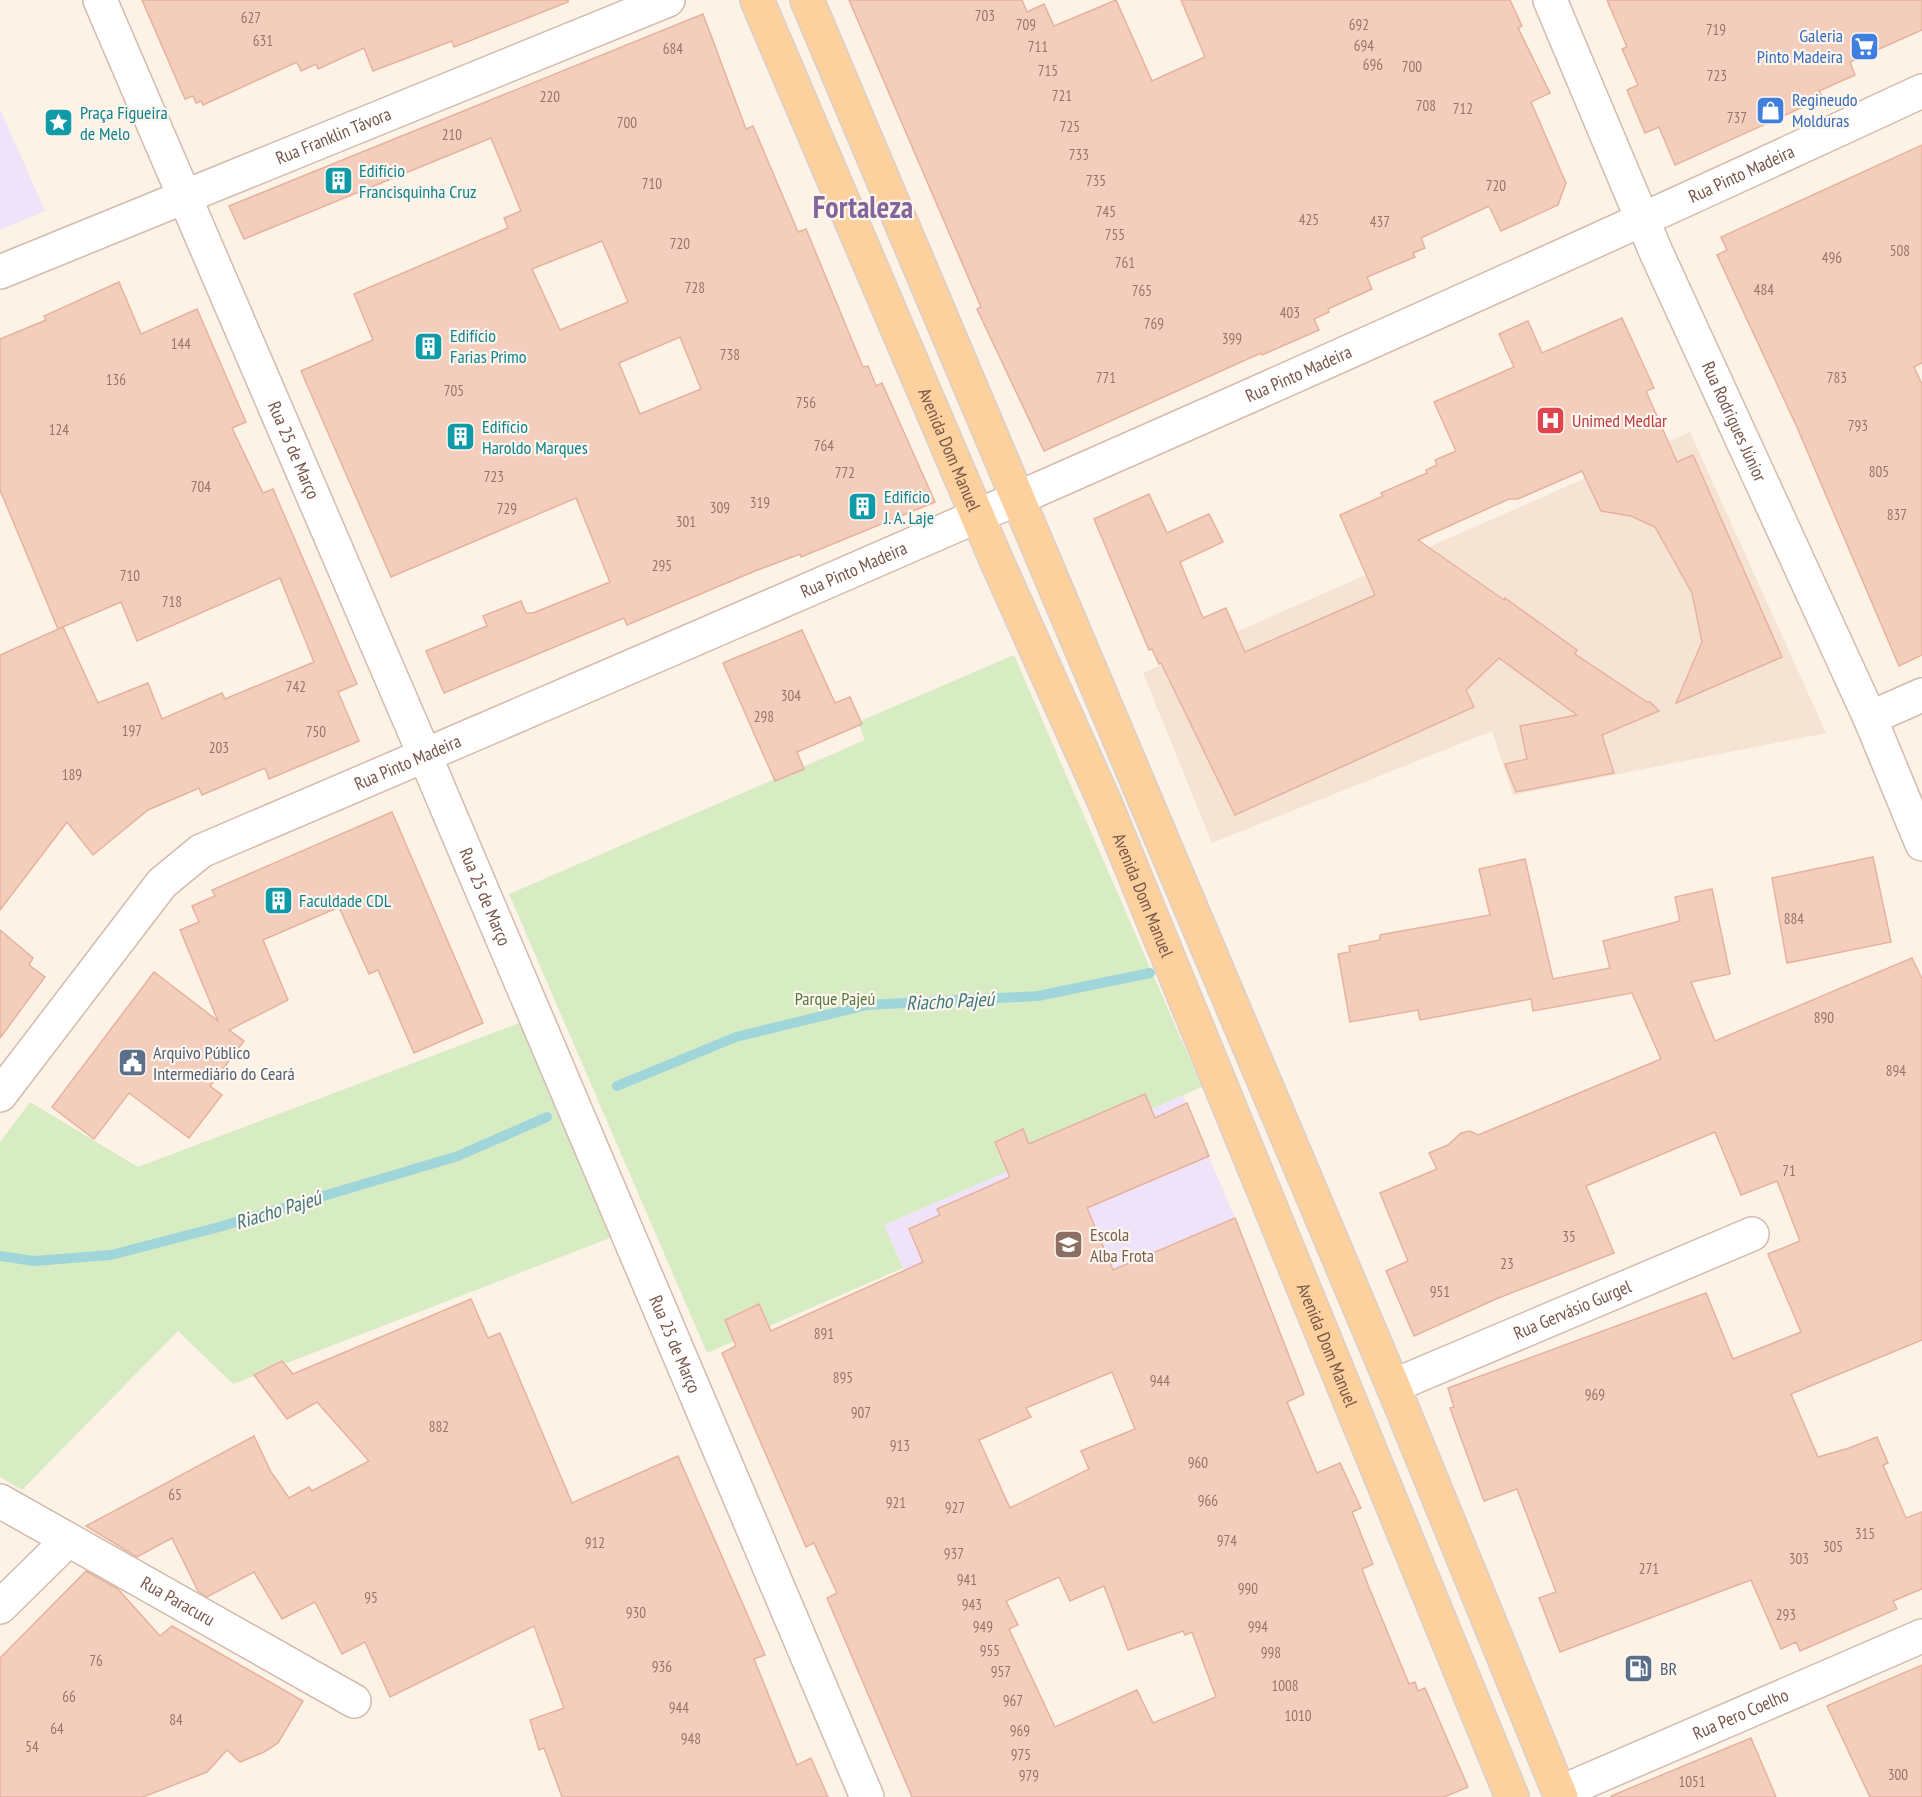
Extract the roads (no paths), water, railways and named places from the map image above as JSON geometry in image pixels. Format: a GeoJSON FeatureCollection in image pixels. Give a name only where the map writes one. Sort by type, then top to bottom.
{"type":"FeatureCollection","features":[{"type":"Feature","properties":{"kind":"main road","name":"Avenida Dom Manuel"},"geometry":{"type":"LineString","coordinates":[[757,0],[978,516],[1105,803],[1512,1797]]}},
{"type":"Feature","properties":{"kind":"main road"},"geometry":{"type":"LineString","coordinates":[[807,0],[1393,1386],[1560,1795]]}},
{"type":"Feature","properties":{"kind":"street","name":"Rua 25 de Março"},"geometry":{"type":"LineString","coordinates":[[100,0],[425,756],[867,1797]]}},
{"type":"Feature","properties":{"kind":"street","name":"Rua Franklin Távora"},"geometry":{"type":"LineString","coordinates":[[0,272],[668,0]]}},
{"type":"Feature","properties":{"kind":"street","name":"Rua Rodrigues Júnior"},"geometry":{"type":"LineString","coordinates":[[1550,0],[1642,220],[1870,718],[1922,844]]}},
{"type":"Feature","properties":{"kind":"street","name":"Rua Pinto Madeira"},"geometry":{"type":"LineString","coordinates":[[0,1095],[162,883],[179,866],[201,851],[1019,498],[1642,220],[1922,91]]}},
{"type":"Feature","properties":{"kind":"street"},"geometry":{"type":"LineString","coordinates":[[1870,718],[1922,695]]}},
{"type":"Feature","properties":{"kind":"street","name":"Rua Gervásio Gurgel"},"geometry":{"type":"LineString","coordinates":[[1393,1386],[1752,1234]]}},
{"type":"Feature","properties":{"kind":"street","name":"Rua Paracuru"},"geometry":{"type":"LineString","coordinates":[[0,1502],[354,1701]]}},
{"type":"Feature","properties":{"kind":"street"},"geometry":{"type":"LineString","coordinates":[[0,1607],[67,1541]]}},
{"type":"Feature","properties":{"kind":"street","name":"Rua Pero Coelho"},"geometry":{"type":"LineString","coordinates":[[1560,1795],[1922,1636]]}},
{"type":"Feature","properties":{"kind":"waterway","name":"Riacho Pajeú"},"geometry":{"type":"LineString","coordinates":[[617,1086],[736,1037],[867,1005],[1038,996],[1150,973]]}},
{"type":"Feature","properties":{"kind":"waterway","name":"Riacho Pajeú"},"geometry":{"type":"LineString","coordinates":[[0,1256],[34,1261],[111,1255],[219,1227],[458,1156],[547,1117]]}},
{"type":"Feature","properties":{"kind":"place","name":"Galeria Pinto Madeira"},"geometry":{"type":"Point","coordinates":[1864,46]}},
{"type":"Feature","properties":{"kind":"place","name":"Regineudo Molduras"},"geometry":{"type":"Point","coordinates":[1771,110]}},
{"type":"Feature","properties":{"kind":"place","name":"Praça Figueira de Melo"},"geometry":{"type":"Point","coordinates":[59,123]}},
{"type":"Feature","properties":{"kind":"place","name":"Edifício Francisquinha Cruz"},"geometry":{"type":"Point","coordinates":[338,181]}},
{"type":"Feature","properties":{"kind":"place","name":"Edifício Farias Primo"},"geometry":{"type":"Point","coordinates":[429,346]}},
{"type":"Feature","properties":{"kind":"place","name":"Unimed Medlar"},"geometry":{"type":"Point","coordinates":[1551,421]}},
{"type":"Feature","properties":{"kind":"place","name":"Edifício Haroldo Marques"},"geometry":{"type":"Point","coordinates":[461,437]}},
{"type":"Feature","properties":{"kind":"place","name":"Edifício J. A. Laje"},"geometry":{"type":"Point","coordinates":[863,507]}},
{"type":"Feature","properties":{"kind":"place","name":"Faculdade CDL"},"geometry":{"type":"Point","coordinates":[278,901]}},
{"type":"Feature","properties":{"kind":"place","name":"Arquivo Público Intermediário do Ceará"},"geometry":{"type":"Point","coordinates":[132,1063]}},
{"type":"Feature","properties":{"kind":"place","name":"Escola Alba Frota"},"geometry":{"type":"Point","coordinates":[1069,1245]}},
{"type":"Feature","properties":{"kind":"place","name":"BR"},"geometry":{"type":"Point","coordinates":[1639,1669]}},
{"type":"Feature","properties":{"kind":"district","name":"Fortaleza"},"geometry":{"type":"Point","coordinates":[863,208]}},
{"type":"Feature","properties":{"kind":"park label","name":"Parque Pajeú"},"geometry":{"type":"Point","coordinates":[835,999]}}]}
